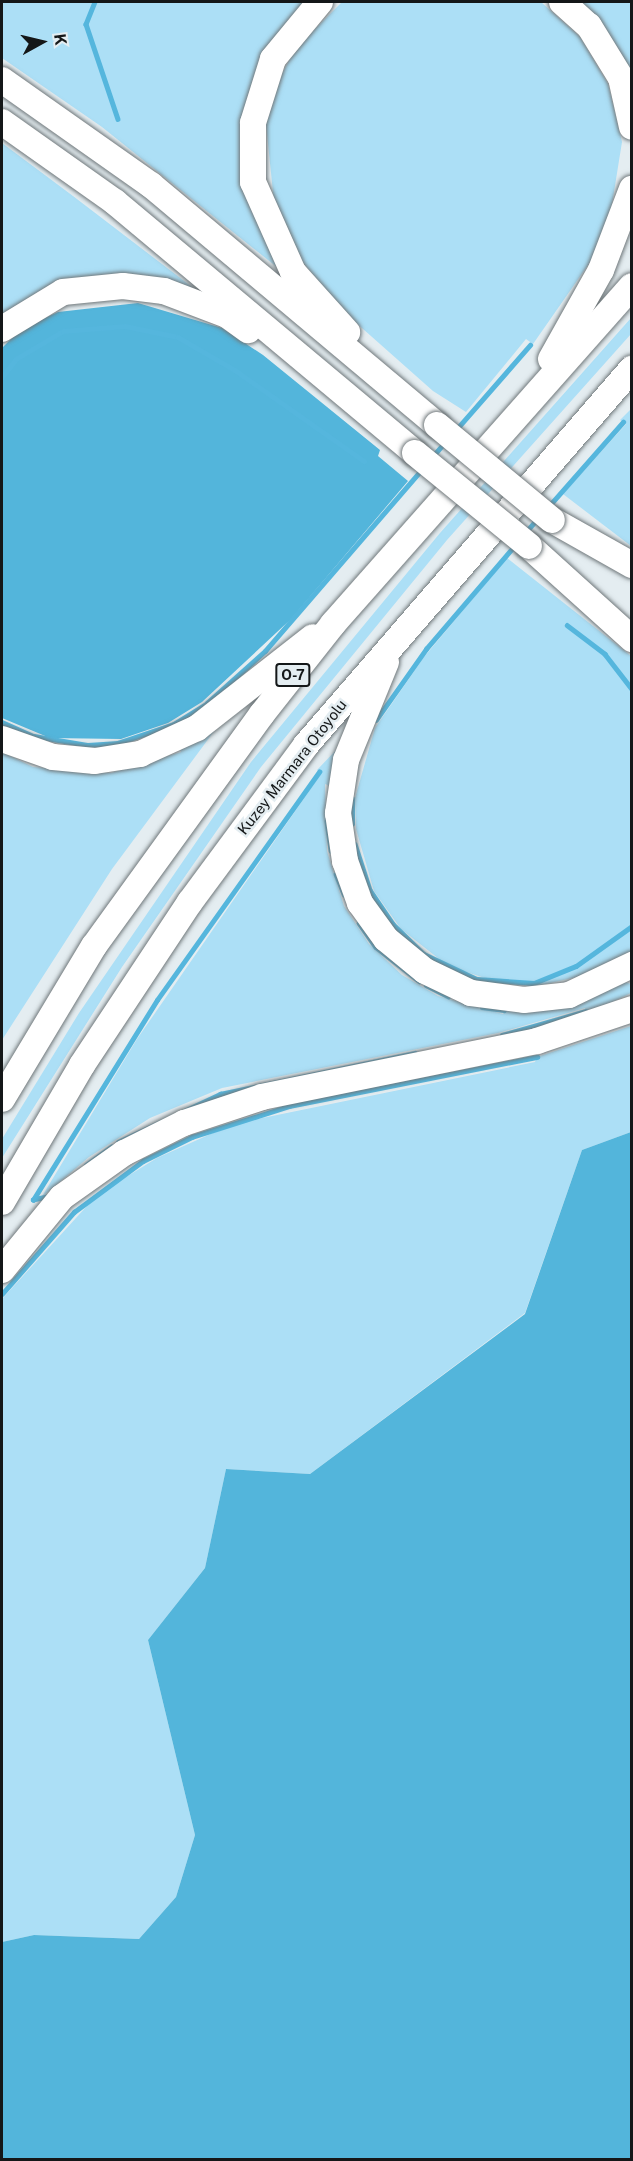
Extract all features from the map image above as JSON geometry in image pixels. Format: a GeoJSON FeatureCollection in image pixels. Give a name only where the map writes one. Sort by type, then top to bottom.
{"type":"FeatureCollection","features":[{"type":"Feature","properties":{"kind":"highway"},"geometry":{"type":"LineString","coordinates":[[320,2],[273,59],[253,123],[254,183],[293,272],[437,425]]}},
{"type":"Feature","properties":{"kind":"highway"},"geometry":{"type":"LineString","coordinates":[[562,2],[589,26],[621,78],[632,127]]}},
{"type":"Feature","properties":{"kind":"highway"},"geometry":{"type":"LineString","coordinates":[[2,80],[151,185],[552,520],[632,565]]}},
{"type":"Feature","properties":{"kind":"highway"},"geometry":{"type":"LineString","coordinates":[[2,122],[115,202],[529,546],[632,639]]}},
{"type":"Feature","properties":{"kind":"highway"},"geometry":{"type":"LineString","coordinates":[[531,395],[601,270],[632,189]]}},
{"type":"Feature","properties":{"kind":"highway"},"geometry":{"type":"LineString","coordinates":[[2,329],[63,292],[123,286],[164,291],[227,315],[415,453]]}},
{"type":"Feature","properties":{"kind":"highway","name":"O-7"},"geometry":{"type":"LineString","coordinates":[[2,1100],[94,946],[333,624],[531,395],[632,286]]}},
{"type":"Feature","properties":{"kind":"highway","name":"Kuzey Marmara Otoyolu"},"geometry":{"type":"LineString","coordinates":[[2,1202],[82,1065],[190,902],[306,745],[398,634],[632,368]]}},
{"type":"Feature","properties":{"kind":"highway"},"geometry":{"type":"LineString","coordinates":[[581,426],[632,386]]}},
{"type":"Feature","properties":{"kind":"highway"},"geometry":{"type":"LineString","coordinates":[[529,546],[632,618]]}},
{"type":"Feature","properties":{"kind":"highway"},"geometry":{"type":"LineString","coordinates":[[2,739],[53,757],[95,761],[140,754],[197,728],[264,670],[333,624]]}},
{"type":"Feature","properties":{"kind":"highway"},"geometry":{"type":"LineString","coordinates":[[398,634],[346,760],[338,813],[345,861],[360,903],[379,930],[425,971],[471,993],[524,1000],[569,994],[632,965]]}},
{"type":"Feature","properties":{"kind":"highway"},"geometry":{"type":"LineString","coordinates":[[2,1270],[62,1197],[124,1153],[184,1123],[282,1093],[537,1041],[632,1009]]}},
{"type":"Feature","properties":{"kind":"shaded area"},"geometry":{"type":"Polygon","coordinates":[[[2,2],[306,2],[267,52],[245,189],[278,268],[102,127],[2,58],[2,2]]]}},
{"type":"Feature","properties":{"kind":"shaded area"},"geometry":{"type":"Polygon","coordinates":[[[342,2],[541,2],[580,37],[608,84],[622,142],[609,223],[595,255],[533,344],[526,339],[466,412],[433,391],[345,313],[296,254],[275,212],[266,124],[278,81],[296,48],[342,2]]]}},
{"type":"Feature","properties":{"kind":"shaded area"},"geometry":{"type":"Polygon","coordinates":[[[578,2],[631,2],[631,81],[617,47],[578,2]]]}},
{"type":"Feature","properties":{"kind":"shaded area"},"geometry":{"type":"Polygon","coordinates":[[[2,143],[209,300],[74,280],[30,297],[2,316],[2,143]]]}},
{"type":"Feature","properties":{"kind":"shaded area"},"geometry":{"type":"Polygon","coordinates":[[[138,303],[222,328],[263,355],[380,450],[378,456],[408,481],[291,619],[202,702],[168,723],[121,739],[50,738],[2,718],[2,348],[21,329],[58,312],[138,303]]]}},
{"type":"Feature","properties":{"kind":"shaded area"},"geometry":{"type":"Polygon","coordinates":[[[631,318],[631,334],[447,540],[261,767],[122,967],[2,1158],[2,1139],[79,1013],[251,762],[440,533],[631,318]]]}},
{"type":"Feature","properties":{"kind":"shaded area"},"geometry":{"type":"Polygon","coordinates":[[[631,409],[631,546],[563,494],[626,424],[620,420],[631,409]]]}},
{"type":"Feature","properties":{"kind":"shaded area"},"geometry":{"type":"Polygon","coordinates":[[[507,558],[631,656],[631,953],[577,977],[528,988],[527,983],[488,979],[448,966],[401,929],[374,891],[356,829],[355,798],[375,728],[424,657],[507,558]]]}},
{"type":"Feature","properties":{"kind":"shaded area"},"geometry":{"type":"Polygon","coordinates":[[[218,726],[112,869],[2,1040],[2,752],[33,767],[111,773],[181,752],[178,745],[218,726]]]}},
{"type":"Feature","properties":{"kind":"shaded area"},"geometry":{"type":"Polygon","coordinates":[[[338,748],[330,786],[325,784],[327,851],[344,906],[369,944],[402,975],[438,996],[503,1014],[505,1009],[625,982],[631,984],[631,993],[587,1014],[585,1008],[498,1033],[222,1088],[150,1118],[89,1157],[41,1198],[137,1039],[321,774],[317,770],[338,748]]]}},
{"type":"Feature","properties":{"kind":"shaded area"},"geometry":{"type":"Polygon","coordinates":[[[631,1026],[631,1132],[582,1150],[525,1313],[310,1474],[226,1469],[205,1568],[148,1640],[195,1835],[176,1897],[139,1939],[34,1935],[2,1942],[2,1299],[97,1195],[157,1158],[233,1124],[535,1062],[537,1057],[631,1026]]]}},
{"type":"Feature","properties":{"kind":"shaded area"},"geometry":{"type":"Polygon","coordinates":[[[631,1132],[631,2159],[2,2159],[2,1942],[34,1935],[139,1939],[176,1897],[195,1835],[148,1640],[205,1568],[226,1469],[310,1474],[525,1314],[582,1150],[631,1132]]]}},
{"type":"Feature","properties":{"kind":"waterway"},"geometry":{"type":"LineString","coordinates":[[95,2],[86,24],[118,119]]}},
{"type":"Feature","properties":{"kind":"waterway"},"geometry":{"type":"LineString","coordinates":[[2,377],[16,359],[63,331],[125,326],[178,337],[235,370],[364,461]]}},
{"type":"Feature","properties":{"kind":"waterway"},"geometry":{"type":"LineString","coordinates":[[455,431],[530,345]]}},
{"type":"Feature","properties":{"kind":"waterway"},"geometry":{"type":"LineString","coordinates":[[549,506],[623,422]]}},
{"type":"Feature","properties":{"kind":"waterway"},"geometry":{"type":"LineString","coordinates":[[433,456],[445,442]]}},
{"type":"Feature","properties":{"kind":"waterway"},"geometry":{"type":"LineString","coordinates":[[2,722],[34,736],[88,745],[118,743],[174,724],[207,703],[265,651],[422,469]]}},
{"type":"Feature","properties":{"kind":"waterway"},"geometry":{"type":"LineString","coordinates":[[525,533],[537,519]]}},
{"type":"Feature","properties":{"kind":"waterway"},"geometry":{"type":"LineString","coordinates":[[376,720],[426,649],[516,544]]}},
{"type":"Feature","properties":{"kind":"waterway"},"geometry":{"type":"LineString","coordinates":[[567,625],[605,654],[632,689]]}},
{"type":"Feature","properties":{"kind":"waterway"},"geometry":{"type":"LineString","coordinates":[[47,1197],[33,1200],[157,1000],[319,772]]}},
{"type":"Feature","properties":{"kind":"waterway"},"geometry":{"type":"LineString","coordinates":[[352,799],[352,824]]}},
{"type":"Feature","properties":{"kind":"waterway"},"geometry":{"type":"LineString","coordinates":[[327,821],[331,851]]}},
{"type":"Feature","properties":{"kind":"waterway"},"geometry":{"type":"LineString","coordinates":[[355,844],[370,890],[393,924],[424,954],[477,979],[534,983],[576,966],[632,926]]}},
{"type":"Feature","properties":{"kind":"waterway"},"geometry":{"type":"LineString","coordinates":[[336,874],[344,894]]}},
{"type":"Feature","properties":{"kind":"waterway"},"geometry":{"type":"LineString","coordinates":[[359,923],[376,947],[419,981]]}},
{"type":"Feature","properties":{"kind":"waterway"},"geometry":{"type":"LineString","coordinates":[[426,985],[448,996]]}},
{"type":"Feature","properties":{"kind":"waterway"},"geometry":{"type":"LineString","coordinates":[[482,1007],[504,1010]]}},
{"type":"Feature","properties":{"kind":"waterway"},"geometry":{"type":"LineString","coordinates":[[502,1035],[586,1011]]}},
{"type":"Feature","properties":{"kind":"waterway"},"geometry":{"type":"LineString","coordinates":[[118,1142],[220,1094],[415,1053]]}},
{"type":"Feature","properties":{"kind":"waterway"},"geometry":{"type":"LineString","coordinates":[[2,1294],[74,1212],[143,1161],[192,1137],[289,1106],[537,1057]]}},
{"type":"Feature","properties":{"kind":"waterway"},"geometry":{"type":"LineString","coordinates":[[86,1165],[111,1147]]}}]}
